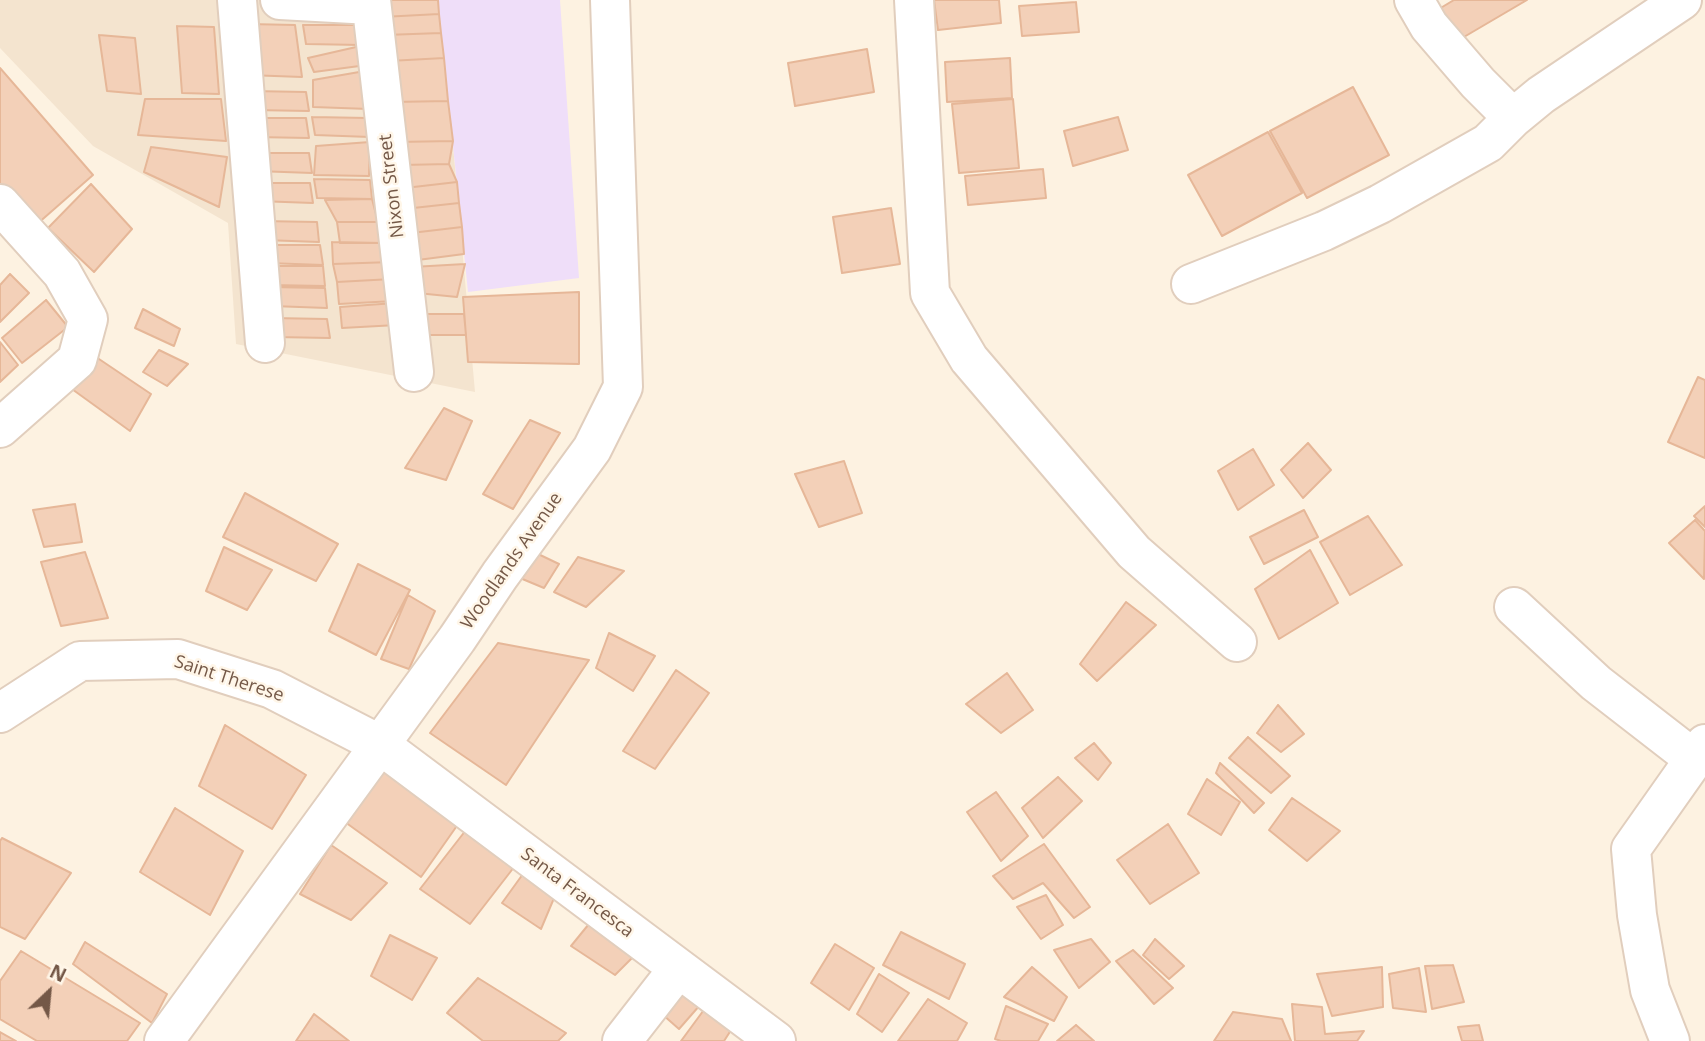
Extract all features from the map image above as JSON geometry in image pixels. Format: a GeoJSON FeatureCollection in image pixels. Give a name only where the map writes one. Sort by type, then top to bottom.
{"type":"FeatureCollection","features":[{"type":"Feature","properties":{"kind":"street"},"geometry":{"type":"LineString","coordinates":[[237,0],[265,343]]}},
{"type":"Feature","properties":{"kind":"street"},"geometry":{"type":"LineString","coordinates":[[280,0],[371,3]]}},
{"type":"Feature","properties":{"kind":"street","name":"Woodlands Avenue"},"geometry":{"type":"LineString","coordinates":[[164,1041],[592,449],[622,387],[610,0]]}},
{"type":"Feature","properties":{"kind":"street"},"geometry":{"type":"LineString","coordinates":[[914,0],[930,293],[969,359],[1134,552],[1237,642]]}},
{"type":"Feature","properties":{"kind":"street"},"geometry":{"type":"LineString","coordinates":[[1415,0],[1429,26],[1478,83],[1513,118]]}},
{"type":"Feature","properties":{"kind":"street"},"geometry":{"type":"LineString","coordinates":[[1191,284],[1324,231],[1380,204],[1488,143],[1541,95],[1682,0]]}},
{"type":"Feature","properties":{"kind":"street","name":"Nixon Street"},"geometry":{"type":"LineString","coordinates":[[371,3],[414,372]]}},
{"type":"Feature","properties":{"kind":"street"},"geometry":{"type":"LineString","coordinates":[[0,204],[62,272],[88,318],[77,360],[0,428]]}},
{"type":"Feature","properties":{"kind":"street"},"geometry":{"type":"LineString","coordinates":[[1514,607],[1596,682],[1700,752],[1631,849],[1637,915],[1650,990],[1670,1041]]}},
{"type":"Feature","properties":{"kind":"street","name":"Saint Therese"},"geometry":{"type":"LineString","coordinates":[[0,713],[80,661],[178,659],[272,690],[379,744]]}},
{"type":"Feature","properties":{"kind":"street","name":"Santa Francesca"},"geometry":{"type":"LineString","coordinates":[[379,744],[776,1041]]}},
{"type":"Feature","properties":{"kind":"street"},"geometry":{"type":"LineString","coordinates":[[622,1041],[678,969]]}},
{"type":"Feature","properties":{"kind":"shaded area"},"geometry":{"type":"Polygon","coordinates":[[[0,0],[440,0],[475,392],[236,344],[228,223],[93,146],[0,48],[0,0]]]}},
{"type":"Feature","properties":{"kind":"shaded area"},"geometry":{"type":"Polygon","coordinates":[[[438,0],[560,0],[579,278],[468,292],[438,0]]]}},
{"type":"Feature","properties":{"kind":"building"},"geometry":{"type":"Polygon","coordinates":[[[382,0],[438,0],[439,14],[382,17],[382,0]]]}},
{"type":"Feature","properties":{"kind":"building"},"geometry":{"type":"Polygon","coordinates":[[[934,0],[999,0],[1001,23],[938,30],[934,0]]]}},
{"type":"Feature","properties":{"kind":"building"},"geometry":{"type":"Polygon","coordinates":[[[1454,0],[1527,0],[1452,44],[1434,12],[1454,0]]]}},
{"type":"Feature","properties":{"kind":"building"},"geometry":{"type":"Polygon","coordinates":[[[1076,2],[1079,32],[1022,36],[1019,6],[1076,2]]]}},
{"type":"Feature","properties":{"kind":"building"},"geometry":{"type":"Polygon","coordinates":[[[439,14],[441,33],[385,35],[382,17],[439,14]]]}},
{"type":"Feature","properties":{"kind":"building"},"geometry":{"type":"Polygon","coordinates":[[[248,24],[295,25],[302,77],[247,75],[248,24]]]}},
{"type":"Feature","properties":{"kind":"building"},"geometry":{"type":"Polygon","coordinates":[[[303,25],[359,25],[361,45],[306,44],[303,25]]]}},
{"type":"Feature","properties":{"kind":"building"},"geometry":{"type":"Polygon","coordinates":[[[177,26],[214,27],[219,94],[182,93],[177,26]]]}},
{"type":"Feature","properties":{"kind":"building"},"geometry":{"type":"Polygon","coordinates":[[[441,33],[444,58],[389,61],[385,35],[441,33]]]}},
{"type":"Feature","properties":{"kind":"building"},"geometry":{"type":"Polygon","coordinates":[[[99,35],[135,38],[141,94],[107,91],[99,35]]]}},
{"type":"Feature","properties":{"kind":"building"},"geometry":{"type":"Polygon","coordinates":[[[365,45],[367,65],[314,72],[308,58],[365,45]]]}},
{"type":"Feature","properties":{"kind":"building"},"geometry":{"type":"Polygon","coordinates":[[[867,49],[874,92],[795,106],[788,63],[867,49]]]}},
{"type":"Feature","properties":{"kind":"building"},"geometry":{"type":"Polygon","coordinates":[[[444,58],[448,101],[393,102],[389,61],[444,58]]]}},
{"type":"Feature","properties":{"kind":"building"},"geometry":{"type":"Polygon","coordinates":[[[1010,58],[1012,98],[947,102],[945,62],[1010,58]]]}},
{"type":"Feature","properties":{"kind":"building"},"geometry":{"type":"Polygon","coordinates":[[[0,68],[93,175],[36,225],[0,185],[0,68]]]}},
{"type":"Feature","properties":{"kind":"building"},"geometry":{"type":"Polygon","coordinates":[[[365,71],[369,109],[313,107],[313,80],[365,71]]]}},
{"type":"Feature","properties":{"kind":"building"},"geometry":{"type":"Polygon","coordinates":[[[1353,87],[1389,155],[1307,198],[1270,131],[1353,87]]]}},
{"type":"Feature","properties":{"kind":"building"},"geometry":{"type":"Polygon","coordinates":[[[251,91],[306,92],[309,111],[253,110],[251,91]]]}},
{"type":"Feature","properties":{"kind":"building"},"geometry":{"type":"Polygon","coordinates":[[[145,99],[221,99],[226,141],[138,135],[145,99]]]}},
{"type":"Feature","properties":{"kind":"building"},"geometry":{"type":"Polygon","coordinates":[[[1013,99],[1019,168],[959,173],[952,104],[1013,99]]]}},
{"type":"Feature","properties":{"kind":"building"},"geometry":{"type":"Polygon","coordinates":[[[448,101],[453,141],[397,142],[393,102],[448,101]]]}},
{"type":"Feature","properties":{"kind":"building"},"geometry":{"type":"Polygon","coordinates":[[[312,117],[368,118],[370,137],[315,135],[312,117]]]}},
{"type":"Feature","properties":{"kind":"building"},"geometry":{"type":"Polygon","coordinates":[[[1118,117],[1128,150],[1073,166],[1064,131],[1118,117]]]}},
{"type":"Feature","properties":{"kind":"building"},"geometry":{"type":"Polygon","coordinates":[[[251,118],[306,118],[309,138],[254,137],[251,118]]]}},
{"type":"Feature","properties":{"kind":"building"},"geometry":{"type":"Polygon","coordinates":[[[1268,132],[1302,193],[1222,236],[1188,175],[1268,132]]]}},
{"type":"Feature","properties":{"kind":"building"},"geometry":{"type":"Polygon","coordinates":[[[453,141],[449,164],[402,165],[397,142],[453,141]]]}},
{"type":"Feature","properties":{"kind":"building"},"geometry":{"type":"Polygon","coordinates":[[[370,142],[369,176],[314,175],[316,146],[370,142]]]}},
{"type":"Feature","properties":{"kind":"building"},"geometry":{"type":"Polygon","coordinates":[[[151,147],[227,157],[219,207],[144,172],[151,147]]]}},
{"type":"Feature","properties":{"kind":"building"},"geometry":{"type":"Polygon","coordinates":[[[253,153],[309,153],[312,173],[256,171],[253,153]]]}},
{"type":"Feature","properties":{"kind":"building"},"geometry":{"type":"Polygon","coordinates":[[[449,164],[457,182],[405,188],[402,165],[449,164]]]}},
{"type":"Feature","properties":{"kind":"building"},"geometry":{"type":"Polygon","coordinates":[[[1043,169],[1046,198],[968,205],[965,176],[1043,169]]]}},
{"type":"Feature","properties":{"kind":"building"},"geometry":{"type":"Polygon","coordinates":[[[314,179],[370,180],[372,199],[317,198],[314,179]]]}},
{"type":"Feature","properties":{"kind":"building"},"geometry":{"type":"Polygon","coordinates":[[[457,182],[459,203],[404,209],[405,188],[457,182]]]}},
{"type":"Feature","properties":{"kind":"building"},"geometry":{"type":"Polygon","coordinates":[[[254,183],[310,183],[313,203],[257,201],[254,183]]]}},
{"type":"Feature","properties":{"kind":"building"},"geometry":{"type":"Polygon","coordinates":[[[91,184],[132,229],[94,272],[48,228],[91,184]]]}},
{"type":"Feature","properties":{"kind":"building"},"geometry":{"type":"Polygon","coordinates":[[[372,199],[378,222],[337,222],[325,200],[372,199]]]}},
{"type":"Feature","properties":{"kind":"building"},"geometry":{"type":"Polygon","coordinates":[[[459,203],[462,227],[411,233],[404,209],[459,203]]]}},
{"type":"Feature","properties":{"kind":"building"},"geometry":{"type":"Polygon","coordinates":[[[891,208],[900,264],[842,273],[833,217],[891,208]]]}},
{"type":"Feature","properties":{"kind":"building"},"geometry":{"type":"Polygon","coordinates":[[[261,221],[317,222],[319,242],[264,240],[261,221]]]}},
{"type":"Feature","properties":{"kind":"building"},"geometry":{"type":"Polygon","coordinates":[[[337,222],[378,222],[382,243],[340,243],[337,222]]]}},
{"type":"Feature","properties":{"kind":"building"},"geometry":{"type":"Polygon","coordinates":[[[462,227],[464,254],[410,261],[411,233],[462,227]]]}},
{"type":"Feature","properties":{"kind":"building"},"geometry":{"type":"Polygon","coordinates":[[[332,242],[382,243],[392,262],[333,264],[332,242]]]}},
{"type":"Feature","properties":{"kind":"building"},"geometry":{"type":"Polygon","coordinates":[[[264,245],[320,245],[323,265],[267,263],[264,245]]]}},
{"type":"Feature","properties":{"kind":"building"},"geometry":{"type":"Polygon","coordinates":[[[392,262],[392,279],[337,282],[333,264],[392,262]]]}},
{"type":"Feature","properties":{"kind":"building"},"geometry":{"type":"Polygon","coordinates":[[[465,264],[457,297],[417,293],[412,267],[465,264]]]}},
{"type":"Feature","properties":{"kind":"building"},"geometry":{"type":"Polygon","coordinates":[[[267,266],[323,266],[325,286],[270,285],[267,266]]]}},
{"type":"Feature","properties":{"kind":"building"},"geometry":{"type":"Polygon","coordinates":[[[10,274],[29,293],[0,322],[0,285],[10,274]]]}},
{"type":"Feature","properties":{"kind":"building"},"geometry":{"type":"Polygon","coordinates":[[[392,279],[394,301],[339,304],[337,282],[392,279]]]}},
{"type":"Feature","properties":{"kind":"building"},"geometry":{"type":"Polygon","coordinates":[[[269,287],[325,288],[327,308],[272,306],[269,287]]]}},
{"type":"Feature","properties":{"kind":"building"},"geometry":{"type":"Polygon","coordinates":[[[579,292],[579,364],[468,362],[463,297],[579,292]]]}},
{"type":"Feature","properties":{"kind":"building"},"geometry":{"type":"Polygon","coordinates":[[[46,300],[68,327],[22,363],[2,338],[46,300]]]}},
{"type":"Feature","properties":{"kind":"building"},"geometry":{"type":"Polygon","coordinates":[[[395,303],[397,325],[342,328],[340,307],[395,303]]]}},
{"type":"Feature","properties":{"kind":"building"},"geometry":{"type":"Polygon","coordinates":[[[143,309],[180,329],[174,346],[135,328],[143,309]]]}},
{"type":"Feature","properties":{"kind":"building"},"geometry":{"type":"Polygon","coordinates":[[[418,314],[464,314],[466,335],[422,335],[418,314]]]}},
{"type":"Feature","properties":{"kind":"building"},"geometry":{"type":"Polygon","coordinates":[[[272,318],[327,319],[330,338],[275,337],[272,318]]]}},
{"type":"Feature","properties":{"kind":"building"},"geometry":{"type":"Polygon","coordinates":[[[0,342],[18,365],[0,382],[0,342]]]}},
{"type":"Feature","properties":{"kind":"building"},"geometry":{"type":"Polygon","coordinates":[[[159,350],[188,364],[167,386],[143,372],[159,350]]]}},
{"type":"Feature","properties":{"kind":"building"},"geometry":{"type":"Polygon","coordinates":[[[96,357],[151,394],[130,431],[65,384],[96,357]]]}},
{"type":"Feature","properties":{"kind":"building"},"geometry":{"type":"Polygon","coordinates":[[[1698,377],[1705,380],[1705,458],[1668,442],[1698,377]]]}},
{"type":"Feature","properties":{"kind":"building"},"geometry":{"type":"Polygon","coordinates":[[[444,408],[472,421],[446,480],[405,468],[444,408]]]}},
{"type":"Feature","properties":{"kind":"building"},"geometry":{"type":"Polygon","coordinates":[[[530,420],[560,433],[513,509],[483,494],[530,420]]]}},
{"type":"Feature","properties":{"kind":"building"},"geometry":{"type":"Polygon","coordinates":[[[1308,443],[1331,470],[1303,498],[1281,470],[1308,443]]]}},
{"type":"Feature","properties":{"kind":"building"},"geometry":{"type":"Polygon","coordinates":[[[1253,449],[1274,485],[1238,510],[1218,471],[1253,449]]]}},
{"type":"Feature","properties":{"kind":"building"},"geometry":{"type":"Polygon","coordinates":[[[844,461],[862,513],[819,527],[795,474],[844,461]]]}},
{"type":"Feature","properties":{"kind":"building"},"geometry":{"type":"Polygon","coordinates":[[[245,493],[338,544],[316,581],[223,537],[245,493]]]}},
{"type":"Feature","properties":{"kind":"building"},"geometry":{"type":"Polygon","coordinates":[[[75,504],[82,542],[44,547],[33,510],[75,504]]]}},
{"type":"Feature","properties":{"kind":"building"},"geometry":{"type":"Polygon","coordinates":[[[1705,506],[1705,527],[1694,516],[1705,506]]]}},
{"type":"Feature","properties":{"kind":"building"},"geometry":{"type":"Polygon","coordinates":[[[1304,510],[1318,537],[1264,564],[1250,537],[1304,510]]]}},
{"type":"Feature","properties":{"kind":"building"},"geometry":{"type":"Polygon","coordinates":[[[1368,516],[1402,565],[1350,595],[1320,542],[1368,516]]]}},
{"type":"Feature","properties":{"kind":"building"},"geometry":{"type":"Polygon","coordinates":[[[1695,520],[1705,531],[1704,579],[1669,543],[1695,520]]]}},
{"type":"Feature","properties":{"kind":"building"},"geometry":{"type":"Polygon","coordinates":[[[224,547],[272,570],[247,610],[206,591],[224,547]]]}},
{"type":"Feature","properties":{"kind":"building"},"geometry":{"type":"Polygon","coordinates":[[[1310,550],[1338,603],[1279,639],[1255,589],[1310,550]]]}},
{"type":"Feature","properties":{"kind":"building"},"geometry":{"type":"Polygon","coordinates":[[[85,552],[108,618],[61,626],[41,562],[85,552]]]}},
{"type":"Feature","properties":{"kind":"building"},"geometry":{"type":"Polygon","coordinates":[[[536,553],[559,564],[544,588],[520,578],[536,553]]]}},
{"type":"Feature","properties":{"kind":"building"},"geometry":{"type":"Polygon","coordinates":[[[578,557],[624,571],[586,607],[554,592],[578,557]]]}},
{"type":"Feature","properties":{"kind":"building"},"geometry":{"type":"Polygon","coordinates":[[[358,564],[410,590],[376,655],[329,631],[358,564]]]}},
{"type":"Feature","properties":{"kind":"building"},"geometry":{"type":"Polygon","coordinates":[[[408,595],[435,611],[409,669],[381,659],[408,595]]]}},
{"type":"Feature","properties":{"kind":"building"},"geometry":{"type":"Polygon","coordinates":[[[1126,602],[1156,625],[1097,681],[1080,664],[1126,602]]]}},
{"type":"Feature","properties":{"kind":"building"},"geometry":{"type":"Polygon","coordinates":[[[609,633],[655,656],[633,691],[596,668],[609,633]]]}},
{"type":"Feature","properties":{"kind":"building"},"geometry":{"type":"Polygon","coordinates":[[[498,643],[589,660],[506,785],[430,733],[498,643]]]}},
{"type":"Feature","properties":{"kind":"building"},"geometry":{"type":"Polygon","coordinates":[[[676,670],[709,693],[655,769],[623,751],[676,670]]]}},
{"type":"Feature","properties":{"kind":"building"},"geometry":{"type":"Polygon","coordinates":[[[1007,673],[1033,710],[1001,733],[966,704],[1007,673]]]}},
{"type":"Feature","properties":{"kind":"building"},"geometry":{"type":"Polygon","coordinates":[[[1278,705],[1304,734],[1281,752],[1257,733],[1278,705]]]}},
{"type":"Feature","properties":{"kind":"building"},"geometry":{"type":"Polygon","coordinates":[[[225,725],[306,775],[272,829],[199,786],[225,725]]]}},
{"type":"Feature","properties":{"kind":"building"},"geometry":{"type":"Polygon","coordinates":[[[1248,737],[1290,776],[1271,793],[1229,758],[1248,737]]]}},
{"type":"Feature","properties":{"kind":"building"},"geometry":{"type":"Polygon","coordinates":[[[1094,743],[1111,763],[1098,780],[1075,758],[1094,743]]]}},
{"type":"Feature","properties":{"kind":"building"},"geometry":{"type":"Polygon","coordinates":[[[1220,763],[1264,803],[1254,813],[1216,773],[1220,763]]]}},
{"type":"Feature","properties":{"kind":"building"},"geometry":{"type":"Polygon","coordinates":[[[382,767],[461,820],[421,877],[345,822],[382,767]]]}},
{"type":"Feature","properties":{"kind":"building"},"geometry":{"type":"Polygon","coordinates":[[[1058,777],[1082,801],[1043,838],[1022,808],[1058,777]]]}},
{"type":"Feature","properties":{"kind":"building"},"geometry":{"type":"Polygon","coordinates":[[[1207,779],[1240,802],[1221,835],[1188,814],[1207,779]]]}},
{"type":"Feature","properties":{"kind":"building"},"geometry":{"type":"Polygon","coordinates":[[[996,792],[1028,836],[1001,861],[967,812],[996,792]]]}},
{"type":"Feature","properties":{"kind":"building"},"geometry":{"type":"Polygon","coordinates":[[[1292,798],[1340,831],[1307,861],[1269,830],[1292,798]]]}},
{"type":"Feature","properties":{"kind":"building"},"geometry":{"type":"Polygon","coordinates":[[[175,808],[243,851],[210,915],[140,872],[175,808]]]}},
{"type":"Feature","properties":{"kind":"building"},"geometry":{"type":"Polygon","coordinates":[[[1168,824],[1199,873],[1150,904],[1117,860],[1168,824]]]}},
{"type":"Feature","properties":{"kind":"building"},"geometry":{"type":"Polygon","coordinates":[[[466,830],[518,862],[470,924],[420,889],[466,830]]]}},
{"type":"Feature","properties":{"kind":"building"},"geometry":{"type":"Polygon","coordinates":[[[2,838],[71,873],[25,939],[0,927],[2,838]]]}},
{"type":"Feature","properties":{"kind":"building"},"geometry":{"type":"Polygon","coordinates":[[[1044,844],[1090,907],[1074,918],[1043,883],[1013,899],[993,876],[1044,844]]]}},
{"type":"Feature","properties":{"kind":"building"},"geometry":{"type":"Polygon","coordinates":[[[331,845],[387,883],[351,920],[300,894],[331,845]]]}},
{"type":"Feature","properties":{"kind":"building"},"geometry":{"type":"Polygon","coordinates":[[[528,867],[557,891],[541,929],[502,903],[528,867]]]}},
{"type":"Feature","properties":{"kind":"building"},"geometry":{"type":"Polygon","coordinates":[[[1046,895],[1063,925],[1041,939],[1017,907],[1046,895]]]}},
{"type":"Feature","properties":{"kind":"building"},"geometry":{"type":"Polygon","coordinates":[[[593,919],[636,954],[615,975],[571,946],[593,919]]]}},
{"type":"Feature","properties":{"kind":"building"},"geometry":{"type":"Polygon","coordinates":[[[901,932],[965,964],[949,999],[883,965],[901,932]]]}},
{"type":"Feature","properties":{"kind":"building"},"geometry":{"type":"Polygon","coordinates":[[[390,935],[437,958],[412,1000],[371,976],[390,935]]]}},
{"type":"Feature","properties":{"kind":"building"},"geometry":{"type":"Polygon","coordinates":[[[1091,939],[1110,962],[1079,988],[1054,950],[1091,939]]]}},
{"type":"Feature","properties":{"kind":"building"},"geometry":{"type":"Polygon","coordinates":[[[1155,939],[1184,966],[1169,979],[1143,955],[1155,939]]]}},
{"type":"Feature","properties":{"kind":"building"},"geometry":{"type":"Polygon","coordinates":[[[85,942],[167,994],[152,1023],[73,964],[85,942]]]}},
{"type":"Feature","properties":{"kind":"building"},"geometry":{"type":"Polygon","coordinates":[[[835,944],[874,968],[849,1010],[811,983],[835,944]]]}},
{"type":"Feature","properties":{"kind":"building"},"geometry":{"type":"Polygon","coordinates":[[[1133,950],[1173,988],[1154,1004],[1116,961],[1133,950]]]}},
{"type":"Feature","properties":{"kind":"building"},"geometry":{"type":"Polygon","coordinates":[[[21,951],[140,1023],[127,1041],[37,1041],[0,1019],[0,981],[21,951]]]}},
{"type":"Feature","properties":{"kind":"building"},"geometry":{"type":"Polygon","coordinates":[[[1453,965],[1464,1002],[1432,1009],[1425,966],[1453,965]]]}},
{"type":"Feature","properties":{"kind":"building"},"geometry":{"type":"Polygon","coordinates":[[[1032,967],[1067,997],[1054,1021],[1004,997],[1032,967]]]}},
{"type":"Feature","properties":{"kind":"building"},"geometry":{"type":"Polygon","coordinates":[[[1382,967],[1383,1007],[1332,1016],[1317,974],[1382,967]]]}},
{"type":"Feature","properties":{"kind":"building"},"geometry":{"type":"Polygon","coordinates":[[[1419,968],[1426,1012],[1393,1008],[1389,974],[1419,968]]]}},
{"type":"Feature","properties":{"kind":"building"},"geometry":{"type":"Polygon","coordinates":[[[879,974],[909,993],[882,1032],[857,1014],[879,974]]]}},
{"type":"Feature","properties":{"kind":"building"},"geometry":{"type":"Polygon","coordinates":[[[679,977],[707,997],[679,1029],[654,1007],[679,977]]]}},
{"type":"Feature","properties":{"kind":"building"},"geometry":{"type":"Polygon","coordinates":[[[478,978],[566,1033],[558,1041],[483,1041],[447,1013],[478,978]]]}},
{"type":"Feature","properties":{"kind":"building"},"geometry":{"type":"Polygon","coordinates":[[[928,999],[967,1023],[957,1041],[898,1041],[928,999]]]}},
{"type":"Feature","properties":{"kind":"building"},"geometry":{"type":"Polygon","coordinates":[[[709,1003],[733,1027],[724,1041],[681,1041],[709,1003]]]}},
{"type":"Feature","properties":{"kind":"building"},"geometry":{"type":"Polygon","coordinates":[[[1292,1004],[1322,1007],[1325,1034],[1364,1031],[1357,1041],[1295,1041],[1292,1004]]]}},
{"type":"Feature","properties":{"kind":"building"},"geometry":{"type":"Polygon","coordinates":[[[1006,1006],[1048,1024],[1038,1041],[995,1039],[1006,1006]]]}},
{"type":"Feature","properties":{"kind":"building"},"geometry":{"type":"Polygon","coordinates":[[[1233,1012],[1282,1019],[1291,1041],[1214,1041],[1233,1012]]]}},
{"type":"Feature","properties":{"kind":"building"},"geometry":{"type":"Polygon","coordinates":[[[314,1014],[349,1041],[296,1041],[314,1014]]]}},
{"type":"Feature","properties":{"kind":"building"},"geometry":{"type":"Polygon","coordinates":[[[1076,1025],[1094,1041],[1057,1041],[1076,1025]]]}},
{"type":"Feature","properties":{"kind":"building"},"geometry":{"type":"Polygon","coordinates":[[[1479,1025],[1483,1041],[1462,1041],[1458,1027],[1479,1025]]]}},
{"type":"Feature","properties":{"kind":"building"},"geometry":{"type":"Polygon","coordinates":[[[0,1032],[16,1041],[0,1041],[0,1032]]]}}]}
